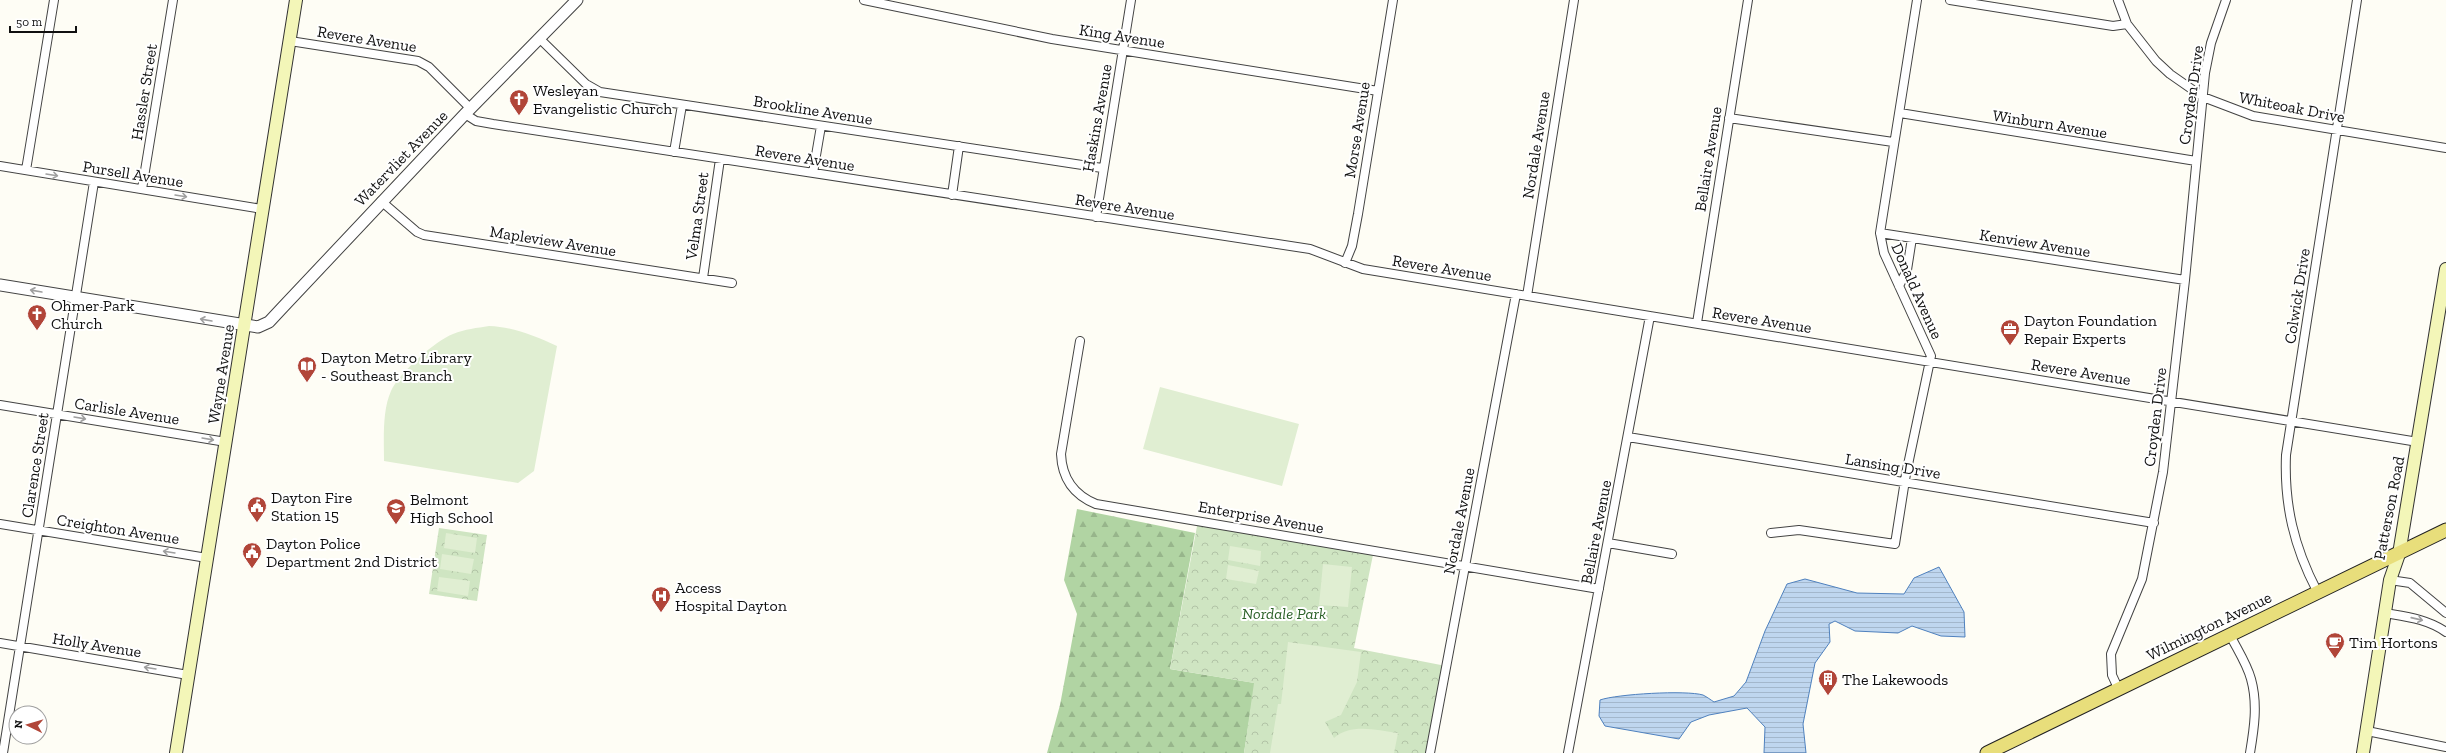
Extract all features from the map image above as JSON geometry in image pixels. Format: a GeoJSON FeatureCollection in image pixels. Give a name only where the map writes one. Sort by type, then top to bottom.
{"type":"FeatureCollection","features":[{"type":"Feature","properties":{"kind":"main road","name":"Wayne Avenue"},"geometry":{"type":"LineString","coordinates":[[176,753],[296,0]]}},
{"type":"Feature","properties":{"kind":"main road","name":"Patterson Road"},"geometry":{"type":"LineString","coordinates":[[2363,753],[2390,580],[2399,554],[2446,269]]}},
{"type":"Feature","properties":{"kind":"main road","name":"Wilmington Avenue"},"geometry":{"type":"LineString","coordinates":[[1987,753],[2317,591],[2399,554],[2446,530]]}},
{"type":"Feature","properties":{"kind":"street"},"geometry":{"type":"LineString","coordinates":[[26,170],[54,0]]}},
{"type":"Feature","properties":{"kind":"street","name":"Hassler Street"},"geometry":{"type":"LineString","coordinates":[[142,189],[173,0]]}},
{"type":"Feature","properties":{"kind":"street","name":"Watervliet Avenue"},"geometry":{"type":"LineString","coordinates":[[0,285],[244,327],[258,327],[269,322],[467,111],[577,0]]}},
{"type":"Feature","properties":{"kind":"street","name":"King Avenue"},"geometry":{"type":"LineString","coordinates":[[864,0],[1052,39],[1378,91]]}},
{"type":"Feature","properties":{"kind":"street","name":"Haskins Avenue"},"geometry":{"type":"LineString","coordinates":[[1096,216],[1102,168],[1131,0]]}},
{"type":"Feature","properties":{"kind":"street","name":"Morse Avenue"},"geometry":{"type":"LineString","coordinates":[[1345,263],[1352,246],[1358,214],[1393,0]]}},
{"type":"Feature","properties":{"kind":"street","name":"Nordale Avenue"},"geometry":{"type":"LineString","coordinates":[[1527,296],[1574,0]]}},
{"type":"Feature","properties":{"kind":"street","name":"Bellaire Avenue"},"geometry":{"type":"LineString","coordinates":[[1697,323],[1748,0]]}},
{"type":"Feature","properties":{"kind":"street","name":"Donald Avenue"},"geometry":{"type":"LineString","coordinates":[[1771,533],[1799,530],[1895,544],[1905,482],[1930,356],[1884,253],[1880,233],[1893,142],[1900,113],[1918,0]]}},
{"type":"Feature","properties":{"kind":"street"},"geometry":{"type":"LineString","coordinates":[[1950,0],[2113,26],[2127,24],[2118,0]]}},
{"type":"Feature","properties":{"kind":"street","name":"Croyden Drive"},"geometry":{"type":"LineString","coordinates":[[2118,688],[2112,675],[2111,654],[2139,591],[2154,523],[2172,401],[2203,97],[2211,43],[2226,0]]}},
{"type":"Feature","properties":{"kind":"street","name":"Colwick Drive"},"geometry":{"type":"LineString","coordinates":[[2317,591],[2298,549],[2287,508],[2285,476],[2291,421],[2357,0]]}},
{"type":"Feature","properties":{"kind":"street","name":"Whiteoak Drive"},"geometry":{"type":"LineString","coordinates":[[2127,24],[2170,74],[2203,97],[2253,116],[2446,148]]}},
{"type":"Feature","properties":{"kind":"street","name":"Brookline Avenue"},"geometry":{"type":"LineString","coordinates":[[539,38],[593,89],[682,105],[1102,168]]}},
{"type":"Feature","properties":{"kind":"street","name":"Revere Avenue"},"geometry":{"type":"LineString","coordinates":[[290,41],[418,61],[429,67],[476,120],[493,124],[1310,249],[1363,269],[2418,442]]}},
{"type":"Feature","properties":{"kind":"street"},"geometry":{"type":"LineString","coordinates":[[674,152],[682,105]]}},
{"type":"Feature","properties":{"kind":"street","name":"Winburn Avenue"},"geometry":{"type":"LineString","coordinates":[[1900,113],[2196,161]]}},
{"type":"Feature","properties":{"kind":"street"},"geometry":{"type":"LineString","coordinates":[[1729,118],[1893,142]]}},
{"type":"Feature","properties":{"kind":"street"},"geometry":{"type":"LineString","coordinates":[[813,173],[821,126]]}},
{"type":"Feature","properties":{"kind":"street"},"geometry":{"type":"LineString","coordinates":[[952,194],[959,146]]}},
{"type":"Feature","properties":{"kind":"street","name":"Velma Street"},"geometry":{"type":"LineString","coordinates":[[702,278],[720,159]]}},
{"type":"Feature","properties":{"kind":"street","name":"Pursell Avenue"},"geometry":{"type":"LineString","coordinates":[[0,166],[262,208]]}},
{"type":"Feature","properties":{"kind":"street","name":"Clarence Street"},"geometry":{"type":"LineString","coordinates":[[3,753],[94,182]]}},
{"type":"Feature","properties":{"kind":"street","name":"Mapleview Avenue"},"geometry":{"type":"LineString","coordinates":[[381,201],[417,232],[424,235],[732,283]]}},
{"type":"Feature","properties":{"kind":"street","name":"Kenview Avenue"},"geometry":{"type":"LineString","coordinates":[[1880,233],[2185,280]]}},
{"type":"Feature","properties":{"kind":"street"},"geometry":{"type":"LineString","coordinates":[[1900,286],[1906,270],[1912,238]]}},
{"type":"Feature","properties":{"kind":"street","name":"Nordale Avenue"},"geometry":{"type":"LineString","coordinates":[[1430,753],[1516,294]]}},
{"type":"Feature","properties":{"kind":"street","name":"Bellaire Avenue"},"geometry":{"type":"LineString","coordinates":[[1568,753],[1650,316]]}},
{"type":"Feature","properties":{"kind":"street","name":"Enterprise Avenue"},"geometry":{"type":"LineString","coordinates":[[1080,340],[1061,454],[1062,467],[1072,488],[1087,500],[1096,504],[1599,589]]}},
{"type":"Feature","properties":{"kind":"street","name":"Carlisle Avenue"},"geometry":{"type":"LineString","coordinates":[[0,405],[226,442]]}},
{"type":"Feature","properties":{"kind":"street","name":"Lansing Drive"},"geometry":{"type":"LineString","coordinates":[[1628,437],[2154,523]]}},
{"type":"Feature","properties":{"kind":"street","name":"Creighton Avenue"},"geometry":{"type":"LineString","coordinates":[[0,524],[207,558]]}},
{"type":"Feature","properties":{"kind":"street"},"geometry":{"type":"LineString","coordinates":[[1608,542],[1672,554]]}},
{"type":"Feature","properties":{"kind":"street"},"geometry":{"type":"LineString","coordinates":[[2390,580],[2410,583],[2446,613]]}},
{"type":"Feature","properties":{"kind":"street"},"geometry":{"type":"LineString","coordinates":[[2385,613],[2432,623],[2446,632]]}},
{"type":"Feature","properties":{"kind":"street"},"geometry":{"type":"LineString","coordinates":[[2230,635],[2251,678],[2254,695],[2255,717],[2250,753]]}},
{"type":"Feature","properties":{"kind":"street","name":"Holly Avenue"},"geometry":{"type":"LineString","coordinates":[[0,643],[188,675]]}},
{"type":"Feature","properties":{"kind":"street"},"geometry":{"type":"LineString","coordinates":[[2367,731],[2446,747]]}},
{"type":"Feature","properties":{"kind":"green space"},"geometry":{"type":"Polygon","coordinates":[[[489,326],[516,330],[557,346],[534,471],[518,483],[384,461],[384,426],[386,407],[391,391],[402,375],[418,358],[445,338],[462,331],[489,326]]]}},
{"type":"Feature","properties":{"kind":"green space"},"geometry":{"type":"Polygon","coordinates":[[[1160,387],[1299,424],[1282,486],[1143,449],[1160,387]]]}},
{"type":"Feature","properties":{"kind":"green space"},"geometry":{"type":"Polygon","coordinates":[[[1077,509],[1195,533],[1170,669],[1255,683],[1244,753],[1047,753],[1060,705],[1077,614],[1064,580],[1077,509]]]}},
{"type":"Feature","properties":{"kind":"green space","name":"Nordale Park"},"geometry":{"type":"Polygon","coordinates":[[[1198,521],[1374,550],[1354,648],[1446,666],[1430,753],[1244,753],[1254,683],[1170,669],[1198,521]]]}},
{"type":"Feature","properties":{"kind":"green space"},"geometry":{"type":"Polygon","coordinates":[[[439,528],[487,535],[477,601],[429,594],[439,528]]]}},
{"type":"Feature","properties":{"kind":"green space"},"geometry":{"type":"Polygon","coordinates":[[[446,533],[477,538],[475,553],[444,548],[446,533]]]}},
{"type":"Feature","properties":{"kind":"green space"},"geometry":{"type":"Polygon","coordinates":[[[1230,546],[1261,551],[1260,566],[1228,560],[1230,546]]]}},
{"type":"Feature","properties":{"kind":"green space"},"geometry":{"type":"Polygon","coordinates":[[[442,554],[474,559],[471,574],[440,569],[442,554]]]}},
{"type":"Feature","properties":{"kind":"green space"},"geometry":{"type":"Polygon","coordinates":[[[1323,564],[1352,567],[1348,607],[1319,605],[1323,564]]]}},
{"type":"Feature","properties":{"kind":"green space"},"geometry":{"type":"Polygon","coordinates":[[[1228,565],[1259,571],[1256,584],[1226,579],[1228,565]]]}},
{"type":"Feature","properties":{"kind":"green space"},"geometry":{"type":"Polygon","coordinates":[[[439,577],[470,581],[468,596],[437,591],[439,577]]]}},
{"type":"Feature","properties":{"kind":"green space"},"geometry":{"type":"Polygon","coordinates":[[[1288,642],[1361,652],[1357,682],[1341,715],[1325,722],[1334,738],[1348,730],[1356,729],[1373,729],[1398,733],[1394,753],[1270,753],[1278,704],[1281,704],[1288,642]]]}},
{"type":"Feature","properties":{"kind":"water"},"geometry":{"type":"Polygon","coordinates":[[[1939,567],[1964,612],[1965,637],[1941,636],[1912,626],[1898,633],[1855,631],[1835,621],[1829,624],[1830,642],[1815,663],[1803,724],[1806,753],[1764,753],[1765,727],[1747,708],[1709,715],[1691,722],[1679,739],[1605,726],[1599,716],[1600,700],[1621,696],[1636,694],[1682,693],[1703,695],[1714,702],[1734,696],[1746,682],[1765,631],[1787,584],[1805,579],[1857,593],[1904,594],[1914,578],[1939,567]]]}},
{"type":"Feature","properties":{"kind":"place","name":"Wesleyan Evangelistic Church"},"geometry":{"type":"Point","coordinates":[519,116]}},
{"type":"Feature","properties":{"kind":"place","name":"Ohmer Park Church"},"geometry":{"type":"Point","coordinates":[37,331]}},
{"type":"Feature","properties":{"kind":"place","name":"Dayton Foundation Repair Experts"},"geometry":{"type":"Point","coordinates":[2010,346]}},
{"type":"Feature","properties":{"kind":"place","name":"Dayton Metro Library - Southeast Branch"},"geometry":{"type":"Point","coordinates":[307,383]}},
{"type":"Feature","properties":{"kind":"place","name":"Dayton Fire Station 15"},"geometry":{"type":"Point","coordinates":[257,523]}},
{"type":"Feature","properties":{"kind":"place","name":"Belmont High School"},"geometry":{"type":"Point","coordinates":[396,525]}},
{"type":"Feature","properties":{"kind":"place","name":"Dayton Police Department 2nd District"},"geometry":{"type":"Point","coordinates":[252,569]}},
{"type":"Feature","properties":{"kind":"place","name":"Access Hospital Dayton"},"geometry":{"type":"Point","coordinates":[661,613]}},
{"type":"Feature","properties":{"kind":"place","name":"Tim Hortons"},"geometry":{"type":"Point","coordinates":[2335,659]}},
{"type":"Feature","properties":{"kind":"place","name":"The Lakewoods"},"geometry":{"type":"Point","coordinates":[1828,696]}}]}
